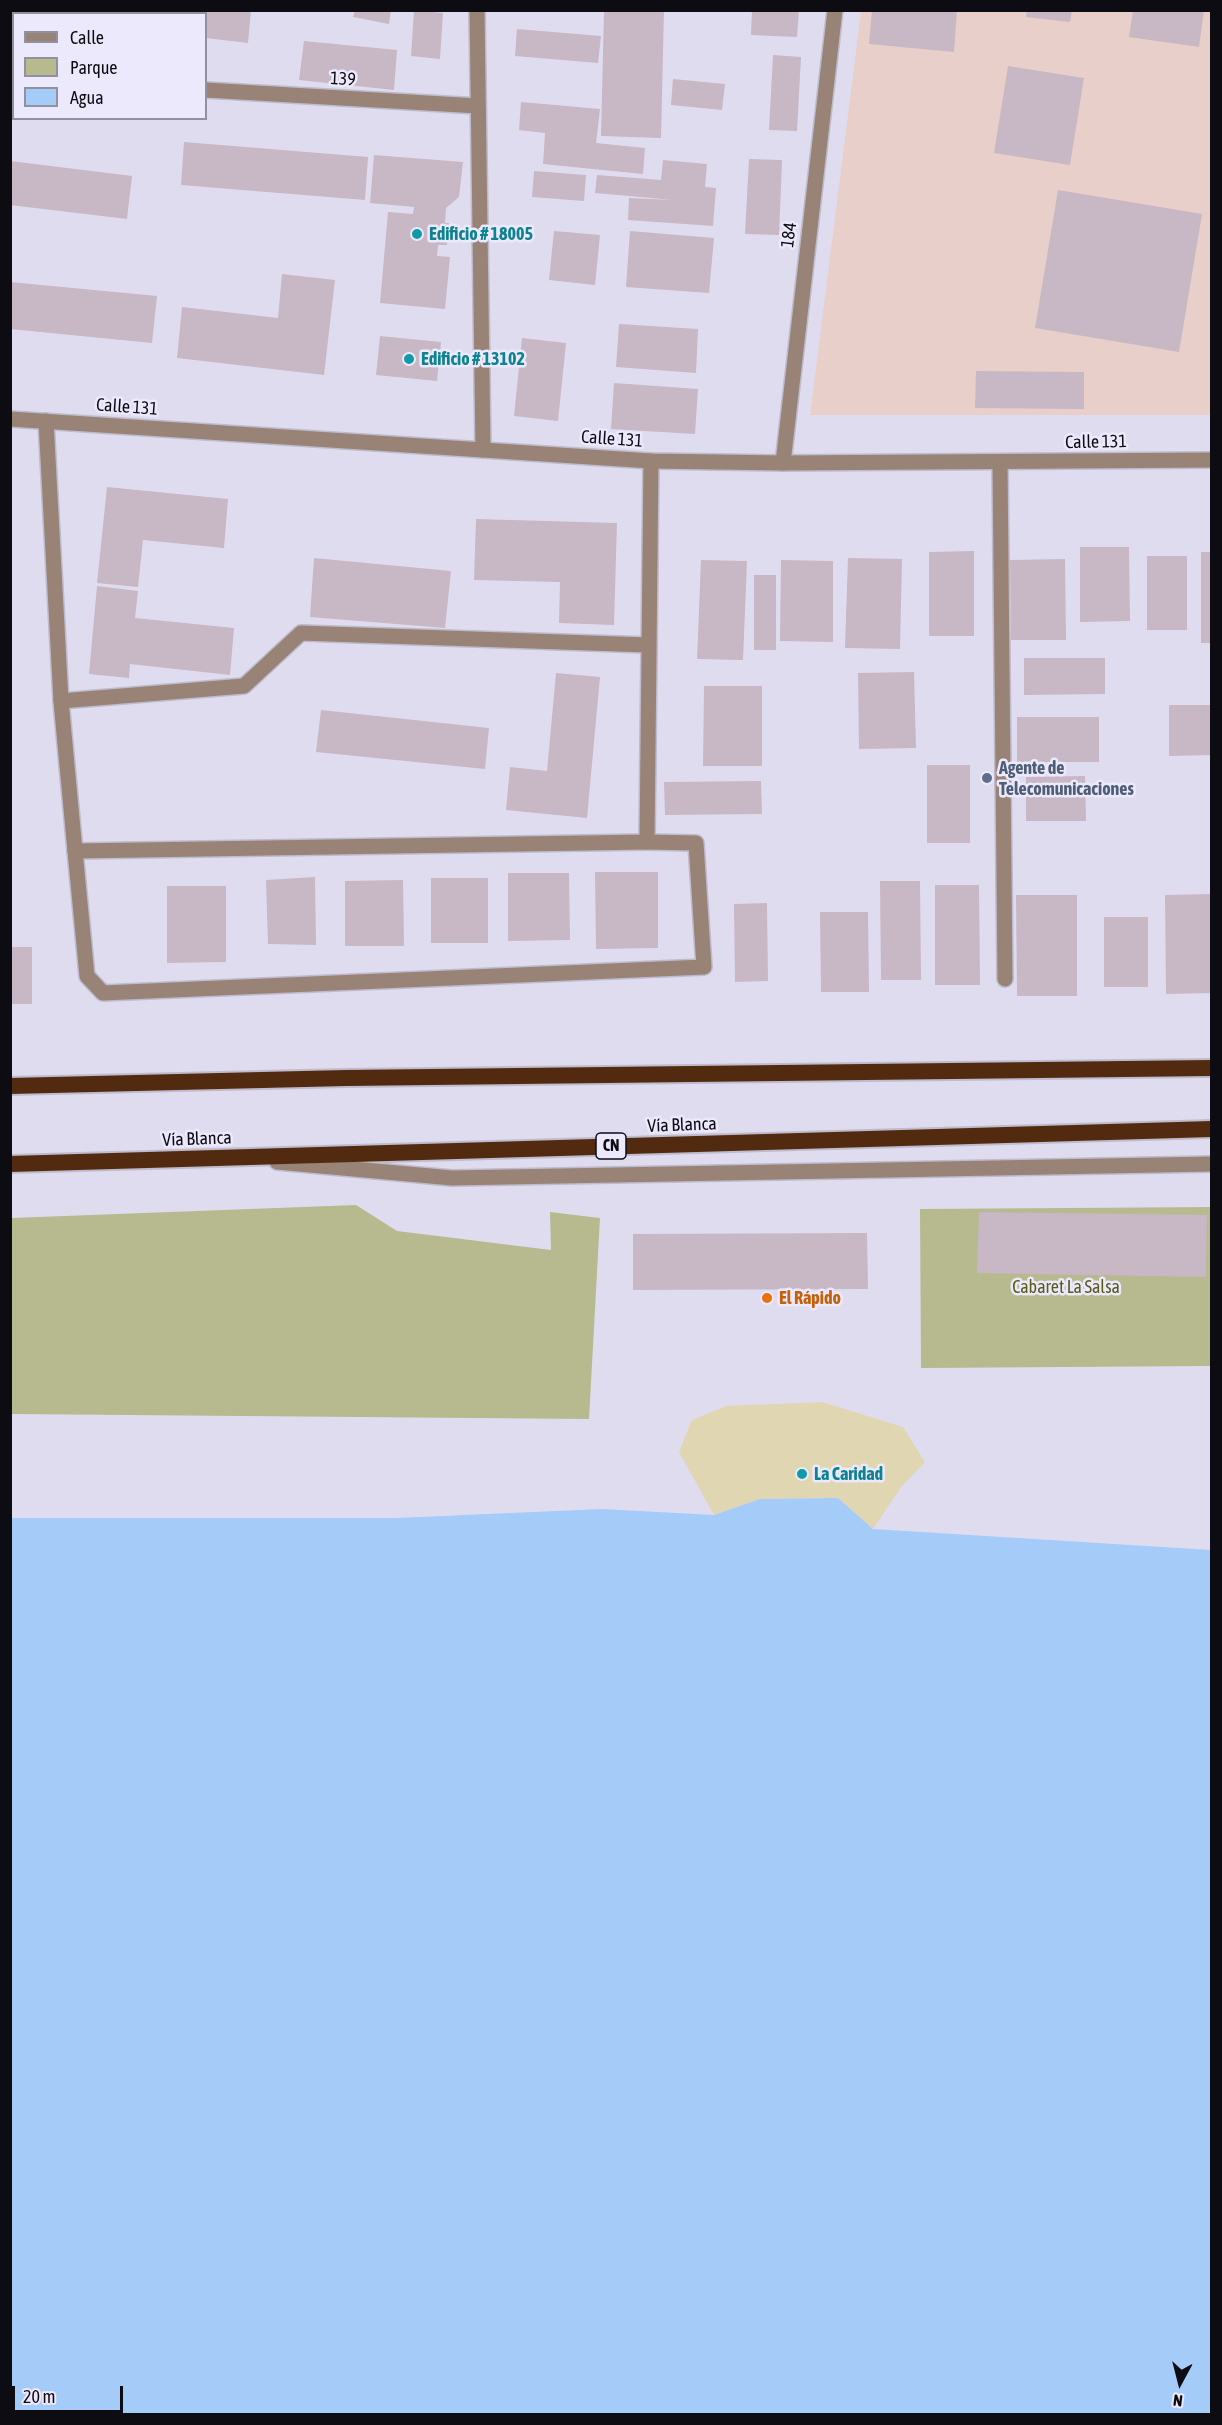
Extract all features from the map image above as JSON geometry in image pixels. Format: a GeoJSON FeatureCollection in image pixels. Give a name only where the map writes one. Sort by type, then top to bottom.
{"type":"FeatureCollection","features":[{"type":"Feature","properties":{"kind":"highway"},"geometry":{"type":"LineString","coordinates":[[10,1086],[346,1078],[1212,1068]]}},
{"type":"Feature","properties":{"kind":"highway","name":"Vía Blanca"},"geometry":{"type":"LineString","coordinates":[[10,1164],[1212,1129]]}},
{"type":"Feature","properties":{"kind":"street"},"geometry":{"type":"LineString","coordinates":[[477,10],[483,450]]}},
{"type":"Feature","properties":{"kind":"street","name":"184"},"geometry":{"type":"LineString","coordinates":[[783,463],[835,10]]}},
{"type":"Feature","properties":{"kind":"street","name":"139"},"geometry":{"type":"LineString","coordinates":[[207,90],[478,106]]}},
{"type":"Feature","properties":{"kind":"street","name":"Calle 131"},"geometry":{"type":"LineString","coordinates":[[10,419],[651,461],[783,463],[1212,460]]}},
{"type":"Feature","properties":{"kind":"street"},"geometry":{"type":"LineString","coordinates":[[46,421],[61,701],[75,850],[87,976],[103,993],[704,967],[696,843],[75,850]]}},
{"type":"Feature","properties":{"kind":"street"},"geometry":{"type":"LineString","coordinates":[[647,842],[651,461]]}},
{"type":"Feature","properties":{"kind":"street"},"geometry":{"type":"LineString","coordinates":[[1000,462],[1005,979]]}},
{"type":"Feature","properties":{"kind":"street"},"geometry":{"type":"LineString","coordinates":[[61,701],[244,686],[301,633],[648,645]]}},
{"type":"Feature","properties":{"kind":"street"},"geometry":{"type":"LineString","coordinates":[[226,1158],[452,1178],[1212,1164]]}},
{"type":"Feature","properties":{"kind":"shaded area"},"geometry":{"type":"Polygon","coordinates":[[[861,11],[1211,11],[1211,415],[810,415],[861,11]]]}},
{"type":"Feature","properties":{"kind":"green space"},"geometry":{"type":"Polygon","coordinates":[[[356,1205],[397,1231],[551,1250],[550,1212],[600,1218],[589,1419],[11,1414],[11,1218],[356,1205]]]}},
{"type":"Feature","properties":{"kind":"green space","name":"Cabaret La Salsa"},"geometry":{"type":"Polygon","coordinates":[[[1211,1207],[1211,1366],[921,1368],[920,1209],[1211,1207]]]}},
{"type":"Feature","properties":{"kind":"sand","name":"La Caridad"},"geometry":{"type":"Polygon","coordinates":[[[822,1402],[903,1427],[925,1462],[902,1486],[873,1529],[838,1498],[760,1499],[714,1515],[679,1452],[692,1420],[726,1406],[822,1402]]]}},
{"type":"Feature","properties":{"kind":"water"},"geometry":{"type":"Polygon","coordinates":[[[838,1498],[873,1529],[1211,1550],[1211,2414],[11,2414],[11,1518],[396,1518],[602,1509],[714,1515],[760,1499],[838,1498]]]}},
{"type":"Feature","properties":{"kind":"building"},"geometry":{"type":"Polygon","coordinates":[[[10,10],[90,10],[90,12],[12,12],[12,18],[10,18],[10,10]]]}},
{"type":"Feature","properties":{"kind":"building"},"geometry":{"type":"Polygon","coordinates":[[[92,10],[251,10],[248,43],[207,38],[207,12],[92,12],[92,10]]]}},
{"type":"Feature","properties":{"kind":"building"},"geometry":{"type":"Polygon","coordinates":[[[355,10],[391,10],[389,24],[353,17],[355,10]]]}},
{"type":"Feature","properties":{"kind":"building"},"geometry":{"type":"Polygon","coordinates":[[[414,10],[443,13],[440,59],[411,56],[414,10]]]}},
{"type":"Feature","properties":{"kind":"building"},"geometry":{"type":"Polygon","coordinates":[[[604,10],[664,10],[661,138],[601,136],[604,10]]]}},
{"type":"Feature","properties":{"kind":"building"},"geometry":{"type":"Polygon","coordinates":[[[752,10],[799,10],[797,37],[751,35],[752,10]]]}},
{"type":"Feature","properties":{"kind":"building"},"geometry":{"type":"Polygon","coordinates":[[[872,10],[957,10],[954,52],[869,44],[872,10]]]}},
{"type":"Feature","properties":{"kind":"building"},"geometry":{"type":"Polygon","coordinates":[[[1027,10],[1072,10],[1070,22],[1026,17],[1027,10]]]}},
{"type":"Feature","properties":{"kind":"building"},"geometry":{"type":"Polygon","coordinates":[[[1133,10],[1204,10],[1199,47],[1129,37],[1133,10]]]}},
{"type":"Feature","properties":{"kind":"building"},"geometry":{"type":"Polygon","coordinates":[[[517,29],[601,36],[598,63],[515,56],[517,29]]]}},
{"type":"Feature","properties":{"kind":"building"},"geometry":{"type":"Polygon","coordinates":[[[304,41],[397,50],[394,90],[299,80],[304,41]]]}},
{"type":"Feature","properties":{"kind":"building"},"geometry":{"type":"Polygon","coordinates":[[[773,55],[801,57],[797,131],[769,130],[773,55]]]}},
{"type":"Feature","properties":{"kind":"building"},"geometry":{"type":"Polygon","coordinates":[[[1008,66],[1084,78],[1070,165],[994,153],[1008,66]]]}},
{"type":"Feature","properties":{"kind":"building"},"geometry":{"type":"Polygon","coordinates":[[[673,79],[725,84],[722,110],[671,105],[673,79]]]}},
{"type":"Feature","properties":{"kind":"building"},"geometry":{"type":"Polygon","coordinates":[[[521,102],[600,109],[596,143],[645,148],[643,174],[543,164],[545,133],[519,130],[521,102]]]}},
{"type":"Feature","properties":{"kind":"building"},"geometry":{"type":"Polygon","coordinates":[[[184,142],[368,157],[365,200],[181,185],[184,142]]]}},
{"type":"Feature","properties":{"kind":"building","name":"Edificio # 18005"},"geometry":{"type":"Polygon","coordinates":[[[374,155],[463,162],[459,197],[446,208],[445,223],[449,223],[447,245],[438,245],[437,256],[450,257],[445,309],[380,303],[388,212],[413,214],[414,207],[370,203],[374,155]]]}},
{"type":"Feature","properties":{"kind":"building"},"geometry":{"type":"Polygon","coordinates":[[[749,159],[782,160],[779,235],[745,234],[749,159]]]}},
{"type":"Feature","properties":{"kind":"building"},"geometry":{"type":"Polygon","coordinates":[[[663,160],[707,164],[705,187],[716,188],[713,226],[628,220],[629,198],[673,200],[595,193],[597,175],[661,180],[663,160]]]}},
{"type":"Feature","properties":{"kind":"building"},"geometry":{"type":"Polygon","coordinates":[[[10,161],[132,176],[127,219],[10,205],[10,161]]]}},
{"type":"Feature","properties":{"kind":"building"},"geometry":{"type":"Polygon","coordinates":[[[534,171],[586,175],[584,201],[532,197],[534,171]]]}},
{"type":"Feature","properties":{"kind":"building"},"geometry":{"type":"Polygon","coordinates":[[[1058,190],[1202,214],[1179,352],[1035,328],[1058,190]]]}},
{"type":"Feature","properties":{"kind":"building"},"geometry":{"type":"Polygon","coordinates":[[[554,231],[600,235],[595,285],[549,280],[554,231]]]}},
{"type":"Feature","properties":{"kind":"building"},"geometry":{"type":"Polygon","coordinates":[[[630,231],[714,238],[709,293],[626,287],[630,231]]]}},
{"type":"Feature","properties":{"kind":"building"},"geometry":{"type":"Polygon","coordinates":[[[282,274],[335,280],[324,375],[177,358],[182,307],[278,318],[282,274]]]}},
{"type":"Feature","properties":{"kind":"building"},"geometry":{"type":"Polygon","coordinates":[[[10,282],[157,296],[152,343],[10,329],[10,282]]]}},
{"type":"Feature","properties":{"kind":"building"},"geometry":{"type":"Polygon","coordinates":[[[619,324],[698,329],[696,373],[616,367],[619,324]]]}},
{"type":"Feature","properties":{"kind":"building","name":"Edificio # 13102"},"geometry":{"type":"Polygon","coordinates":[[[380,336],[441,342],[437,381],[376,375],[380,336]]]}},
{"type":"Feature","properties":{"kind":"building"},"geometry":{"type":"Polygon","coordinates":[[[522,338],[566,343],[558,421],[514,416],[522,338]]]}},
{"type":"Feature","properties":{"kind":"building"},"geometry":{"type":"Polygon","coordinates":[[[976,371],[1084,372],[1084,409],[975,408],[976,371]]]}},
{"type":"Feature","properties":{"kind":"building"},"geometry":{"type":"Polygon","coordinates":[[[614,383],[698,389],[695,434],[611,429],[614,383]]]}},
{"type":"Feature","properties":{"kind":"building"},"geometry":{"type":"Polygon","coordinates":[[[107,487],[228,499],[224,548],[143,540],[138,587],[97,583],[107,487]]]}},
{"type":"Feature","properties":{"kind":"building"},"geometry":{"type":"Polygon","coordinates":[[[476,519],[617,523],[614,625],[559,623],[560,582],[474,580],[476,519]]]}},
{"type":"Feature","properties":{"kind":"building"},"geometry":{"type":"Polygon","coordinates":[[[1080,547],[1129,547],[1130,621],[1080,622],[1080,547]]]}},
{"type":"Feature","properties":{"kind":"building"},"geometry":{"type":"Polygon","coordinates":[[[974,551],[974,636],[929,636],[929,552],[974,551]]]}},
{"type":"Feature","properties":{"kind":"building"},"geometry":{"type":"Polygon","coordinates":[[[1201,552],[1212,552],[1212,643],[1201,643],[1201,552]]]}},
{"type":"Feature","properties":{"kind":"building"},"geometry":{"type":"Polygon","coordinates":[[[1147,556],[1187,556],[1187,630],[1147,630],[1147,556]]]}},
{"type":"Feature","properties":{"kind":"building"},"geometry":{"type":"Polygon","coordinates":[[[314,558],[451,571],[445,628],[310,617],[314,558]]]}},
{"type":"Feature","properties":{"kind":"building"},"geometry":{"type":"Polygon","coordinates":[[[848,558],[902,559],[900,649],[845,648],[848,558]]]}},
{"type":"Feature","properties":{"kind":"building"},"geometry":{"type":"Polygon","coordinates":[[[1065,559],[1066,640],[1011,640],[1010,560],[1065,559]]]}},
{"type":"Feature","properties":{"kind":"building"},"geometry":{"type":"Polygon","coordinates":[[[701,560],[747,561],[743,660],[697,659],[701,560]]]}},
{"type":"Feature","properties":{"kind":"building"},"geometry":{"type":"Polygon","coordinates":[[[781,560],[833,561],[833,642],[780,641],[781,560]]]}},
{"type":"Feature","properties":{"kind":"building"},"geometry":{"type":"Polygon","coordinates":[[[754,575],[776,575],[776,650],[754,650],[754,575]]]}},
{"type":"Feature","properties":{"kind":"building"},"geometry":{"type":"Polygon","coordinates":[[[97,586],[138,591],[135,618],[234,628],[230,675],[130,664],[129,678],[89,674],[97,586]]]}},
{"type":"Feature","properties":{"kind":"building"},"geometry":{"type":"Polygon","coordinates":[[[1024,658],[1105,658],[1105,694],[1024,695],[1024,658]]]}},
{"type":"Feature","properties":{"kind":"building"},"geometry":{"type":"Polygon","coordinates":[[[914,672],[916,748],[859,749],[858,673],[914,672]]]}},
{"type":"Feature","properties":{"kind":"building"},"geometry":{"type":"Polygon","coordinates":[[[556,673],[600,677],[587,818],[506,810],[510,767],[547,771],[556,673]]]}},
{"type":"Feature","properties":{"kind":"building"},"geometry":{"type":"Polygon","coordinates":[[[704,686],[762,686],[762,766],[703,766],[704,686]]]}},
{"type":"Feature","properties":{"kind":"building"},"geometry":{"type":"Polygon","coordinates":[[[1169,705],[1212,705],[1212,755],[1169,756],[1169,705]]]}},
{"type":"Feature","properties":{"kind":"building"},"geometry":{"type":"Polygon","coordinates":[[[321,710],[489,728],[485,769],[316,752],[321,710]]]}},
{"type":"Feature","properties":{"kind":"building"},"geometry":{"type":"Polygon","coordinates":[[[1017,717],[1099,717],[1099,762],[1017,762],[1017,717]]]}},
{"type":"Feature","properties":{"kind":"building"},"geometry":{"type":"Polygon","coordinates":[[[927,765],[970,765],[970,843],[927,843],[927,765]]]}},
{"type":"Feature","properties":{"kind":"building"},"geometry":{"type":"Polygon","coordinates":[[[1085,776],[1086,821],[1026,821],[1026,777],[1085,776]]]}},
{"type":"Feature","properties":{"kind":"building"},"geometry":{"type":"Polygon","coordinates":[[[761,781],[762,814],[665,815],[664,782],[761,781]]]}},
{"type":"Feature","properties":{"kind":"building"},"geometry":{"type":"Polygon","coordinates":[[[595,872],[658,872],[658,948],[596,949],[595,872]]]}},
{"type":"Feature","properties":{"kind":"building"},"geometry":{"type":"Polygon","coordinates":[[[508,873],[569,873],[570,940],[508,941],[508,873]]]}},
{"type":"Feature","properties":{"kind":"building"},"geometry":{"type":"Polygon","coordinates":[[[315,877],[316,945],[268,944],[266,880],[315,877]]]}},
{"type":"Feature","properties":{"kind":"building"},"geometry":{"type":"Polygon","coordinates":[[[431,878],[488,878],[488,943],[431,943],[431,878]]]}},
{"type":"Feature","properties":{"kind":"building"},"geometry":{"type":"Polygon","coordinates":[[[403,880],[404,946],[345,946],[345,881],[403,880]]]}},
{"type":"Feature","properties":{"kind":"building"},"geometry":{"type":"Polygon","coordinates":[[[880,881],[920,881],[921,980],[881,980],[880,881]]]}},
{"type":"Feature","properties":{"kind":"building"},"geometry":{"type":"Polygon","coordinates":[[[935,885],[979,885],[980,985],[935,985],[935,885]]]}},
{"type":"Feature","properties":{"kind":"building"},"geometry":{"type":"Polygon","coordinates":[[[167,886],[226,886],[226,962],[167,963],[167,886]]]}},
{"type":"Feature","properties":{"kind":"building"},"geometry":{"type":"Polygon","coordinates":[[[1212,894],[1212,993],[1166,994],[1165,895],[1212,894]]]}},
{"type":"Feature","properties":{"kind":"building"},"geometry":{"type":"Polygon","coordinates":[[[1016,895],[1077,895],[1077,996],[1017,996],[1016,895]]]}},
{"type":"Feature","properties":{"kind":"building"},"geometry":{"type":"Polygon","coordinates":[[[767,903],[768,981],[735,982],[734,904],[767,903]]]}},
{"type":"Feature","properties":{"kind":"building"},"geometry":{"type":"Polygon","coordinates":[[[820,912],[868,912],[869,992],[821,992],[820,912]]]}},
{"type":"Feature","properties":{"kind":"building"},"geometry":{"type":"Polygon","coordinates":[[[1104,917],[1148,917],[1148,987],[1104,987],[1104,917]]]}},
{"type":"Feature","properties":{"kind":"building"},"geometry":{"type":"Polygon","coordinates":[[[10,947],[32,947],[32,1004],[10,1004],[10,947]]]}},
{"type":"Feature","properties":{"kind":"building"},"geometry":{"type":"Polygon","coordinates":[[[979,1212],[1207,1215],[1206,1277],[977,1273],[979,1212]]]}},
{"type":"Feature","properties":{"kind":"building"},"geometry":{"type":"Polygon","coordinates":[[[867,1233],[868,1289],[633,1290],[633,1234],[867,1233]]]}},
{"type":"Feature","properties":{"kind":"place","name":"Edificio # 18005"},"geometry":{"type":"Point","coordinates":[417,234]}},
{"type":"Feature","properties":{"kind":"place","name":"Edificio # 13102"},"geometry":{"type":"Point","coordinates":[409,359]}},
{"type":"Feature","properties":{"kind":"place","name":"Agente de Telecomunicaciones"},"geometry":{"type":"Point","coordinates":[987,778]}},
{"type":"Feature","properties":{"kind":"place","name":"El Rápido"},"geometry":{"type":"Point","coordinates":[767,1298]}},
{"type":"Feature","properties":{"kind":"place","name":"La Caridad"},"geometry":{"type":"Point","coordinates":[802,1474]}}]}
